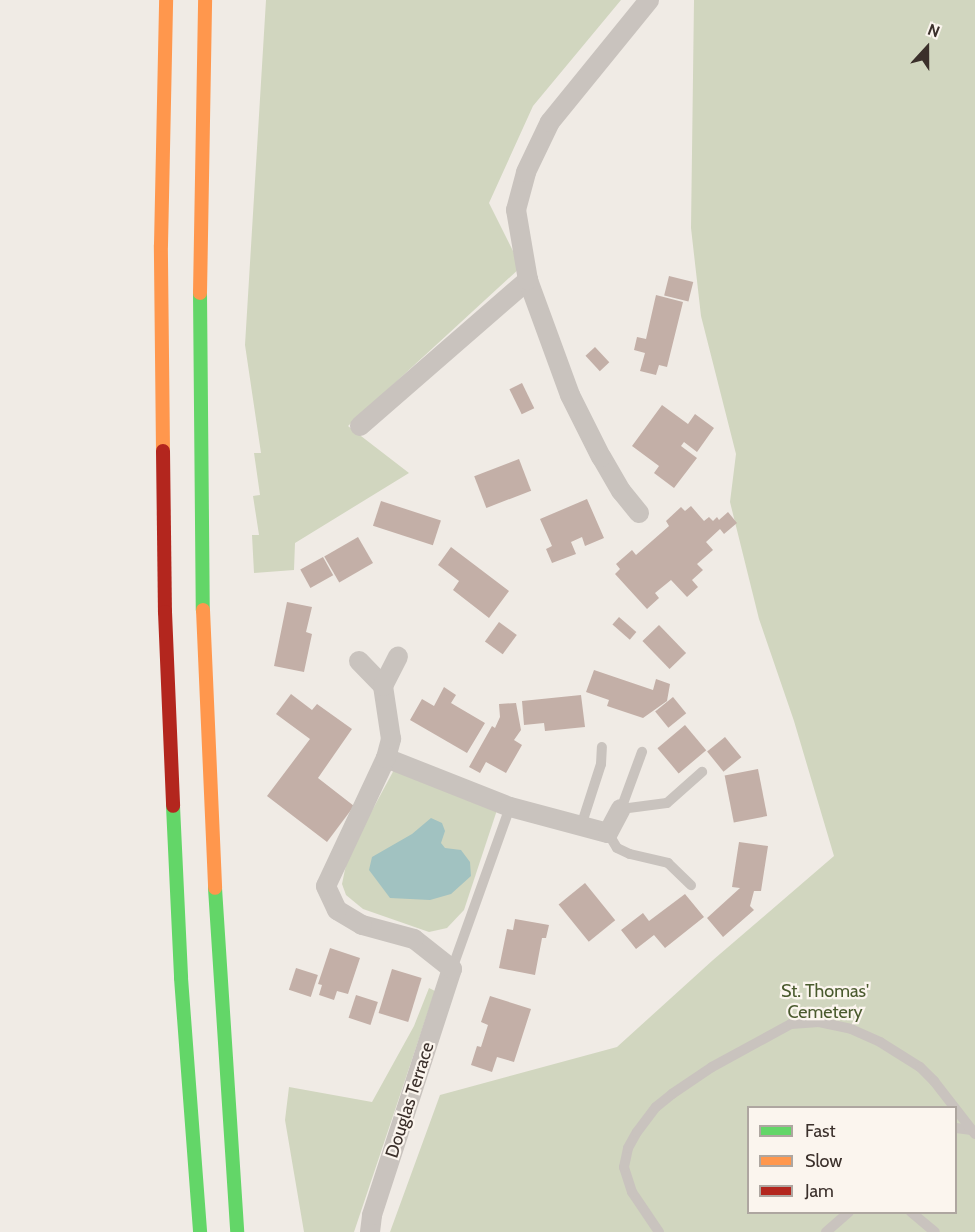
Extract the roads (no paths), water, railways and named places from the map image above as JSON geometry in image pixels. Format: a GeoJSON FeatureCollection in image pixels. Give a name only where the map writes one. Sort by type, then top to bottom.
{"type":"FeatureCollection","features":[{"type":"Feature","properties":{"kind":"highway"},"geometry":{"type":"LineString","coordinates":[[166,0],[161,245],[165,612],[181,978],[200,1232]]}},
{"type":"Feature","properties":{"kind":"highway"},"geometry":{"type":"LineString","coordinates":[[204,0],[200,243],[203,608],[218,973],[237,1232]]}},
{"type":"Feature","properties":{"kind":"street"},"geometry":{"type":"LineString","coordinates":[[639,513],[621,491],[601,457],[570,395],[528,280],[516,210],[526,172],[550,122],[649,0]]}},
{"type":"Feature","properties":{"kind":"street"},"geometry":{"type":"LineString","coordinates":[[360,426],[528,280]]}},
{"type":"Feature","properties":{"kind":"street"},"geometry":{"type":"LineString","coordinates":[[383,686],[398,657]]}},
{"type":"Feature","properties":{"kind":"street"},"geometry":{"type":"LineString","coordinates":[[359,661],[383,686],[391,739],[386,758],[326,886],[337,910],[362,925],[414,939],[452,969]]}},
{"type":"Feature","properties":{"kind":"street"},"geometry":{"type":"LineString","coordinates":[[386,758],[510,807],[608,833],[621,809]]}},
{"type":"Feature","properties":{"kind":"street","name":"Douglas Terrace"},"geometry":{"type":"LineString","coordinates":[[370,1232],[372,1215],[452,969]]}},
{"type":"Feature","properties":{"kind":"lane"},"geometry":{"type":"LineString","coordinates":[[581,826],[601,764],[602,747]]}},
{"type":"Feature","properties":{"kind":"lane"},"geometry":{"type":"LineString","coordinates":[[642,752],[621,809],[667,803],[702,772]]}},
{"type":"Feature","properties":{"kind":"lane","name":"Douglas Terrace"},"geometry":{"type":"LineString","coordinates":[[452,969],[510,807]]}},
{"type":"Feature","properties":{"kind":"lane"},"geometry":{"type":"LineString","coordinates":[[608,833],[617,848],[630,854],[668,863],[691,885]]}},
{"type":"Feature","properties":{"kind":"lane"},"geometry":{"type":"LineString","coordinates":[[659,1232],[632,1192],[624,1167],[628,1148],[637,1132],[657,1107],[672,1094],[712,1067],[791,1024],[819,1022],[851,1029],[880,1042],[920,1067],[954,1106]]}},
{"type":"Feature","properties":{"kind":"lane"},"geometry":{"type":"LineString","coordinates":[[957,1110],[974,1132]]}},
{"type":"Feature","properties":{"kind":"lane"},"geometry":{"type":"LineString","coordinates":[[957,1128],[974,1132]]}},
{"type":"Feature","properties":{"kind":"lane"},"geometry":{"type":"LineString","coordinates":[[826,1232],[847,1214]]}},
{"type":"Feature","properties":{"kind":"lane"},"geometry":{"type":"LineString","coordinates":[[913,1214],[935,1232]]}},
{"type":"Feature","properties":{"kind":"water"},"geometry":{"type":"Polygon","coordinates":[[[431,818],[442,823],[445,831],[441,843],[445,848],[461,850],[470,862],[471,876],[451,894],[430,900],[390,898],[369,870],[372,857],[412,834],[431,818]]]}},
{"type":"Feature","properties":{"kind":"park label","name":"St. Thomas' Cemetery"},"geometry":{"type":"Point","coordinates":[825,1002]}}]}
